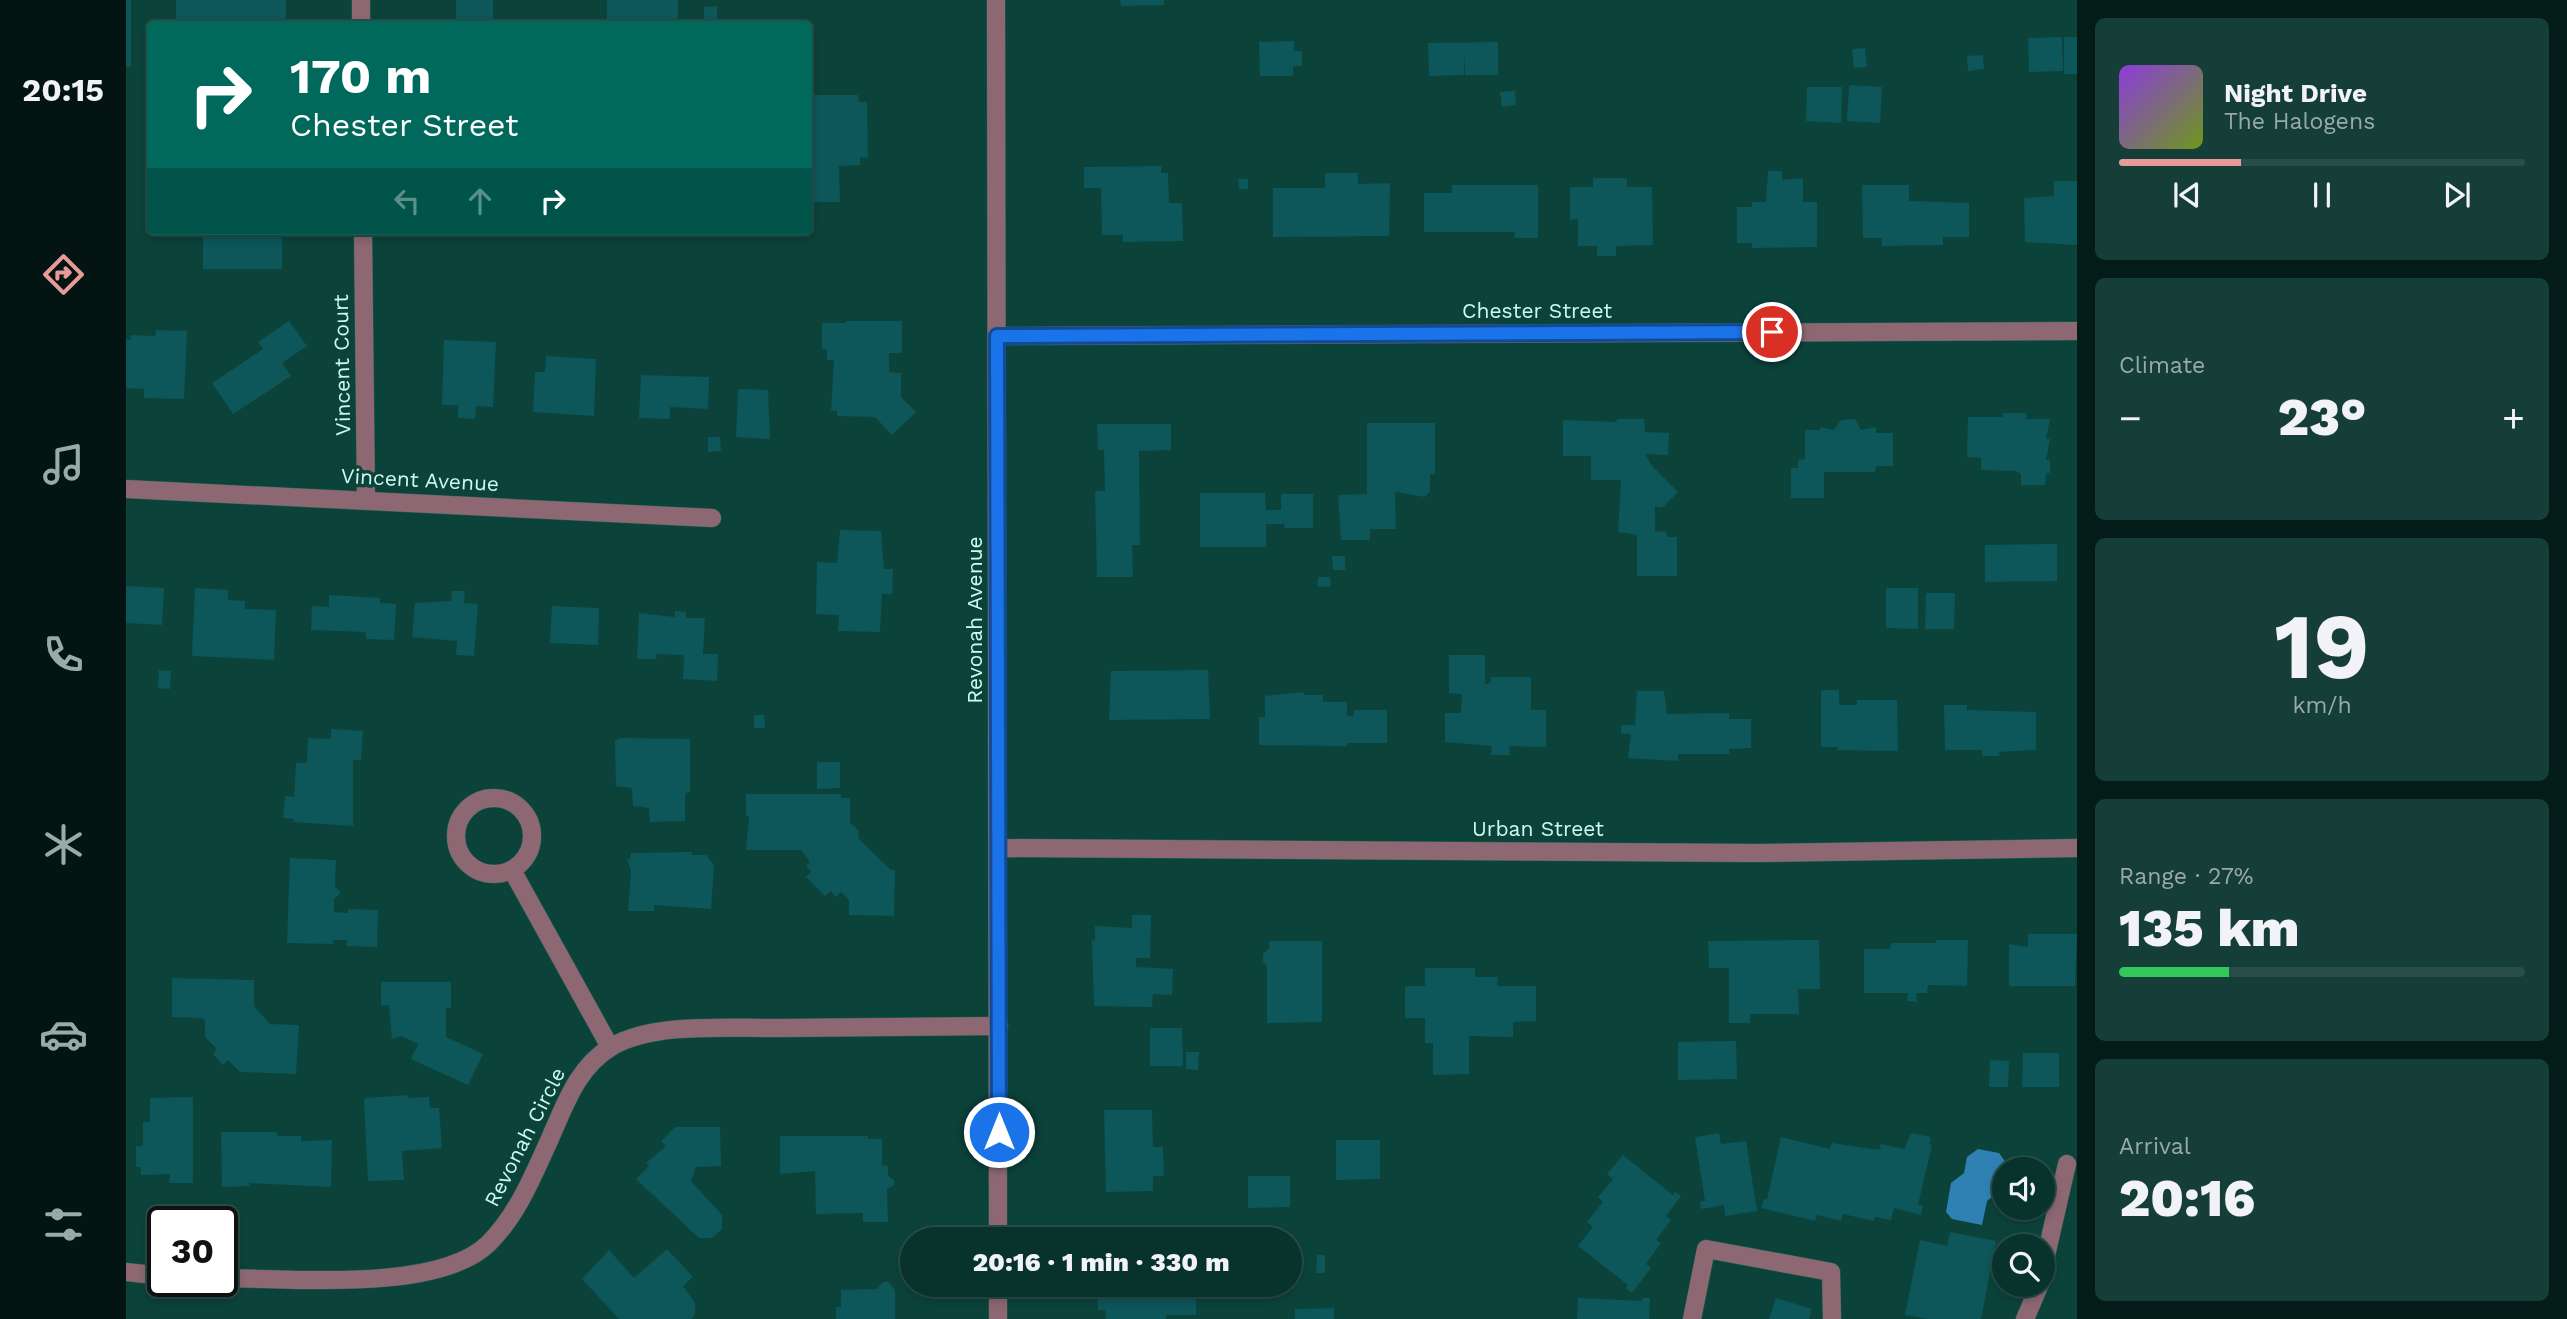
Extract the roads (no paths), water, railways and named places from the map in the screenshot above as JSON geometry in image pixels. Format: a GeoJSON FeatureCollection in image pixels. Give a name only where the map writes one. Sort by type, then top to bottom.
{"type":"FeatureCollection","features":[{"type":"Feature","properties":{"kind":"street"},"geometry":{"type":"LineString","coordinates":[[361,0],[361,21]]}},
{"type":"Feature","properties":{"kind":"street","name":"Revonah Avenue"},"geometry":{"type":"LineString","coordinates":[[996,0],[998,1227]]}},
{"type":"Feature","properties":{"kind":"street","name":"Vincent Court"},"geometry":{"type":"LineString","coordinates":[[363,235],[366,499]]}},
{"type":"Feature","properties":{"kind":"street","name":"Chester Street"},"geometry":{"type":"LineString","coordinates":[[997,336],[2077,331]]}},
{"type":"Feature","properties":{"kind":"street","name":"Vincent Avenue"},"geometry":{"type":"LineString","coordinates":[[126,489],[712,518]]}},
{"type":"Feature","properties":{"kind":"street"},"geometry":{"type":"LineString","coordinates":[[491,797],[506,799],[519,806],[529,818],[533,833],[531,848],[524,861],[512,870],[498,874],[483,873],[469,865],[460,853],[456,839],[457,824],[465,811],[477,802],[491,797]]}},
{"type":"Feature","properties":{"kind":"street","name":"Urban Street"},"geometry":{"type":"LineString","coordinates":[[998,848],[1743,853],[2077,848]]}},
{"type":"Feature","properties":{"kind":"street"},"geometry":{"type":"LineString","coordinates":[[512,870],[610,1048]]}},
{"type":"Feature","properties":{"kind":"street","name":"Revonah Circle"},"geometry":{"type":"LineString","coordinates":[[238,1278],[389,1278],[448,1267],[470,1257],[488,1244],[511,1218],[575,1083],[591,1063],[610,1048],[643,1035],[667,1031],[999,1026]]}},
{"type":"Feature","properties":{"kind":"street"},"geometry":{"type":"LineString","coordinates":[[2051,1234],[2067,1164]]}},
{"type":"Feature","properties":{"kind":"street"},"geometry":{"type":"LineString","coordinates":[[1692,1319],[1706,1249],[1831,1272],[1832,1319]]}},
{"type":"Feature","properties":{"kind":"street"},"geometry":{"type":"LineString","coordinates":[[126,1272],[147,1274]]}},
{"type":"Feature","properties":{"kind":"street"},"geometry":{"type":"LineString","coordinates":[[998,1297],[998,1319]]}},
{"type":"Feature","properties":{"kind":"street"},"geometry":{"type":"LineString","coordinates":[[2025,1319],[2034,1297]]}},
{"type":"Feature","properties":{"kind":"water"},"geometry":{"type":"Polygon","coordinates":[[[1978,1149],[1999,1153],[2002,1157],[1992,1157],[1992,1197],[1987,1201],[1982,1225],[1952,1219],[1946,1212],[1951,1183],[1964,1173],[1967,1157],[1978,1149]]]}}]}
